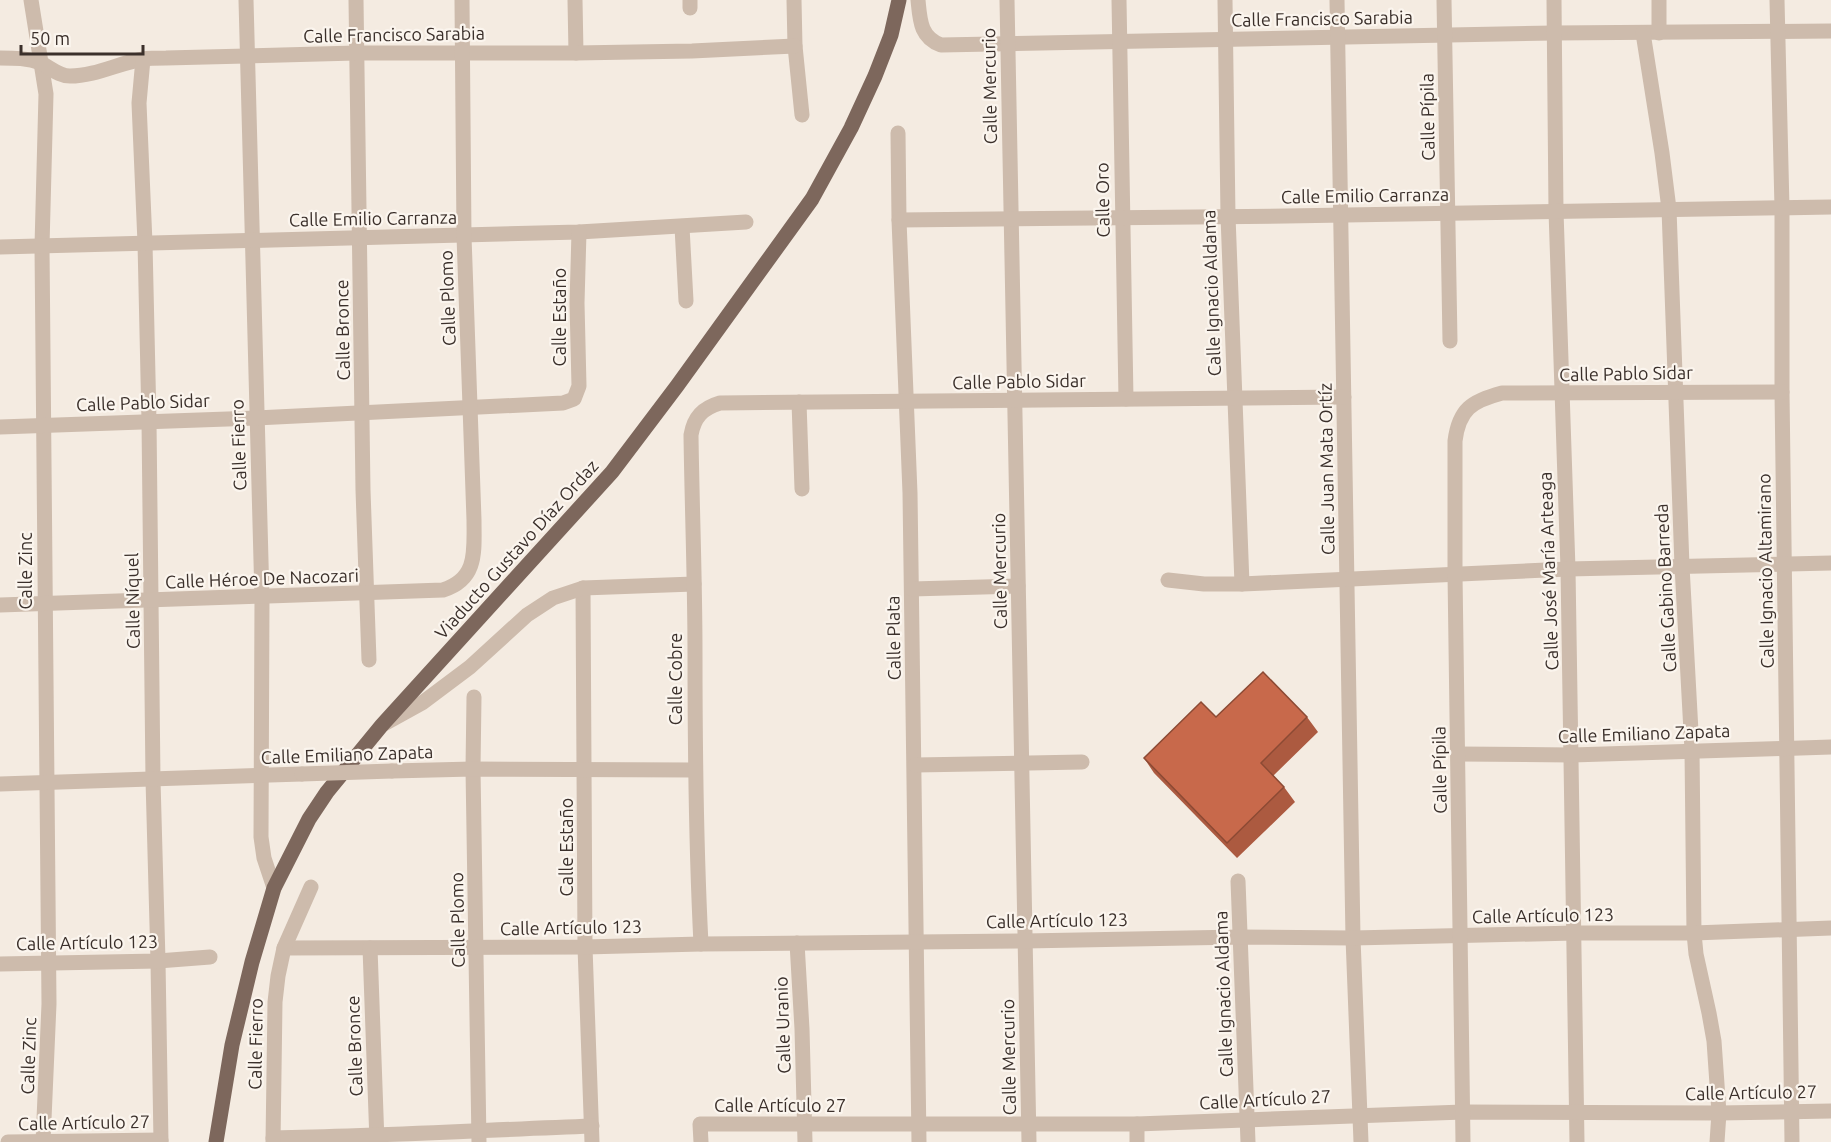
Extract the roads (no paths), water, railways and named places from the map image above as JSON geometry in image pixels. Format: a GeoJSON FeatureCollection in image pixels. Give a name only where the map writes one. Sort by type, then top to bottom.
{"type":"FeatureCollection","features":[{"type":"Feature","properties":{"kind":"main road","name":"Viaducto Gustavo Díaz Ordaz"},"geometry":{"type":"LineString","coordinates":[[216,1142],[227,1074],[243,1000],[274,888],[309,819],[327,792],[382,725],[612,472],[812,199],[875,76],[891,34],[899,0]]}},
{"type":"Feature","properties":{"kind":"street","name":"Calle Zinc"},"geometry":{"type":"LineString","coordinates":[[31,0],[46,94],[42,246],[49,1004],[43,1142]]}},
{"type":"Feature","properties":{"kind":"street","name":"Calle Fierro"},"geometry":{"type":"LineString","coordinates":[[246,0],[262,598],[261,837],[264,858],[274,888]]}},
{"type":"Feature","properties":{"kind":"street","name":"Calle Bronce"},"geometry":{"type":"LineString","coordinates":[[356,0],[362,413],[369,660]]}},
{"type":"Feature","properties":{"kind":"street","name":"Calle Plomo"},"geometry":{"type":"LineString","coordinates":[[453,587],[469,573],[474,553],[464,236],[462,0]]}},
{"type":"Feature","properties":{"kind":"street"},"geometry":{"type":"LineString","coordinates":[[575,0],[576,53]]}},
{"type":"Feature","properties":{"kind":"street"},"geometry":{"type":"LineString","coordinates":[[794,0],[795,46],[802,116]]}},
{"type":"Feature","properties":{"kind":"street","name":"Calle Francisco Sarabia"},"geometry":{"type":"LineString","coordinates":[[918,0],[923,30],[927,37],[941,45],[1554,33],[1831,31]]}},
{"type":"Feature","properties":{"kind":"street","name":"Calle Mercurio"},"geometry":{"type":"LineString","coordinates":[[1007,0],[1029,1142]]}},
{"type":"Feature","properties":{"kind":"street","name":"Calle Oro"},"geometry":{"type":"LineString","coordinates":[[1119,0],[1126,399]]}},
{"type":"Feature","properties":{"kind":"street","name":"Calle Ignacio Aldama"},"geometry":{"type":"LineString","coordinates":[[1225,0],[1228,216],[1242,584]]}},
{"type":"Feature","properties":{"kind":"street","name":"Calle Juan Mata Ortíz"},"geometry":{"type":"LineString","coordinates":[[1337,0],[1353,938],[1361,1142]]}},
{"type":"Feature","properties":{"kind":"street","name":"Calle Pípila"},"geometry":{"type":"LineString","coordinates":[[1444,0],[1450,341]]}},
{"type":"Feature","properties":{"kind":"street","name":"Calle José María Arteaga"},"geometry":{"type":"LineString","coordinates":[[1554,0],[1556,211],[1572,755],[1577,1142]]}},
{"type":"Feature","properties":{"kind":"street"},"geometry":{"type":"LineString","coordinates":[[1659,0],[1659,33]]}},
{"type":"Feature","properties":{"kind":"street","name":"Calle Ignacio Altamirano"},"geometry":{"type":"LineString","coordinates":[[1777,0],[1782,208],[1782,392],[1792,1142]]}},
{"type":"Feature","properties":{"kind":"street","name":"Calle Gabino Barreda"},"geometry":{"type":"LineString","coordinates":[[1643,33],[1670,209],[1682,566],[1692,750],[1694,933],[1696,954],[1714,1041],[1719,1113],[1718,1142]]}},
{"type":"Feature","properties":{"kind":"street","name":"Calle Francisco Sarabia"},"geometry":{"type":"LineString","coordinates":[[0,58],[15,58],[42,64],[57,73],[70,76],[143,59],[356,53],[692,51],[795,46]]}},
{"type":"Feature","properties":{"kind":"street","name":"Calle Níquel"},"geometry":{"type":"LineString","coordinates":[[143,59],[139,103],[149,421],[153,780],[161,1141]]}},
{"type":"Feature","properties":{"kind":"street","name":"Calle Plata"},"geometry":{"type":"LineString","coordinates":[[898,133],[912,589],[919,1142]]}},
{"type":"Feature","properties":{"kind":"street","name":"Calle Emilio Carranza"},"geometry":{"type":"LineString","coordinates":[[899,220],[1831,207]]}},
{"type":"Feature","properties":{"kind":"street","name":"Calle Emilio Carranza"},"geometry":{"type":"LineString","coordinates":[[0,247],[254,239],[464,236],[746,222]]}},
{"type":"Feature","properties":{"kind":"street"},"geometry":{"type":"LineString","coordinates":[[682,226],[686,301]]}},
{"type":"Feature","properties":{"kind":"street","name":"Calle Estaño"},"geometry":{"type":"LineString","coordinates":[[574,399],[579,386],[577,303],[579,232]]}},
{"type":"Feature","properties":{"kind":"street","name":"Calle Pablo Sidar"},"geometry":{"type":"LineString","coordinates":[[1472,403],[1502,393],[1782,392]]}},
{"type":"Feature","properties":{"kind":"street","name":"Calle Pablo Sidar"},"geometry":{"type":"LineString","coordinates":[[698,415],[709,406],[720,403],[1344,397]]}},
{"type":"Feature","properties":{"kind":"street","name":"Calle Pablo Sidar"},"geometry":{"type":"LineString","coordinates":[[0,427],[549,405],[574,399]]}},
{"type":"Feature","properties":{"kind":"street"},"geometry":{"type":"LineString","coordinates":[[799,402],[802,489]]}},
{"type":"Feature","properties":{"kind":"street","name":"Calle Pípila"},"geometry":{"type":"LineString","coordinates":[[1463,1142],[1455,441],[1456,425],[1472,403]]}},
{"type":"Feature","properties":{"kind":"street","name":"Calle Cobre"},"geometry":{"type":"LineString","coordinates":[[698,415],[691,435],[694,770],[701,944]]}},
{"type":"Feature","properties":{"kind":"street"},"geometry":{"type":"LineString","coordinates":[[1168,580],[1204,584],[1242,584],[1568,569],[1784,566],[1831,563]]}},
{"type":"Feature","properties":{"kind":"street"},"geometry":{"type":"LineString","coordinates":[[382,725],[422,703],[470,668],[527,615],[553,598],[583,588],[694,584]]}},
{"type":"Feature","properties":{"kind":"street"},"geometry":{"type":"LineString","coordinates":[[912,589],[1018,586]]}},
{"type":"Feature","properties":{"kind":"street","name":"Calle Héroe De Nacozari"},"geometry":{"type":"LineString","coordinates":[[0,605],[366,594],[443,590],[453,587]]}},
{"type":"Feature","properties":{"kind":"street","name":"Calle Estaño"},"geometry":{"type":"LineString","coordinates":[[583,588],[585,947],[592,1134]]}},
{"type":"Feature","properties":{"kind":"street","name":"Calle Plomo"},"geometry":{"type":"LineString","coordinates":[[474,697],[473,769],[479,1136]]}},
{"type":"Feature","properties":{"kind":"street","name":"Calle Emiliano Zapata"},"geometry":{"type":"LineString","coordinates":[[1458,754],[1572,755],[1831,747]]}},
{"type":"Feature","properties":{"kind":"street"},"geometry":{"type":"LineString","coordinates":[[915,765],[1082,762]]}},
{"type":"Feature","properties":{"kind":"street","name":"Calle Emiliano Zapata"},"geometry":{"type":"LineString","coordinates":[[0,784],[473,769],[694,770]]}},
{"type":"Feature","properties":{"kind":"street","name":"Calle Ignacio Aldama"},"geometry":{"type":"LineString","coordinates":[[1238,881],[1248,1142]]}},
{"type":"Feature","properties":{"kind":"street","name":"Calle Fierro"},"geometry":{"type":"LineString","coordinates":[[273,1140],[276,995],[284,948],[311,887]]}},
{"type":"Feature","properties":{"kind":"street","name":"Calle Artículo 123"},"geometry":{"type":"LineString","coordinates":[[284,948],[585,947],[1240,937],[1353,938],[1694,933],[1831,928]]}},
{"type":"Feature","properties":{"kind":"street","name":"Calle Uranio"},"geometry":{"type":"LineString","coordinates":[[797,943],[805,1142]]}},
{"type":"Feature","properties":{"kind":"street","name":"Calle Bronce"},"geometry":{"type":"LineString","coordinates":[[370,948],[376,1139]]}},
{"type":"Feature","properties":{"kind":"street","name":"Calle Artículo 123"},"geometry":{"type":"LineString","coordinates":[[0,964],[158,961],[210,957]]}},
{"type":"Feature","properties":{"kind":"street","name":"Calle Artículo 27"},"geometry":{"type":"LineString","coordinates":[[701,1142],[700,1124],[1137,1124],[1463,1112],[1831,1111]]}},
{"type":"Feature","properties":{"kind":"street"},"geometry":{"type":"LineString","coordinates":[[1137,1124],[1137,1142]]}},
{"type":"Feature","properties":{"kind":"street"},"geometry":{"type":"LineString","coordinates":[[273,1140],[592,1134]]}},
{"type":"Feature","properties":{"kind":"street","name":"Calle Artículo 27"},"geometry":{"type":"LineString","coordinates":[[8,1142],[161,1141]]}}]}
